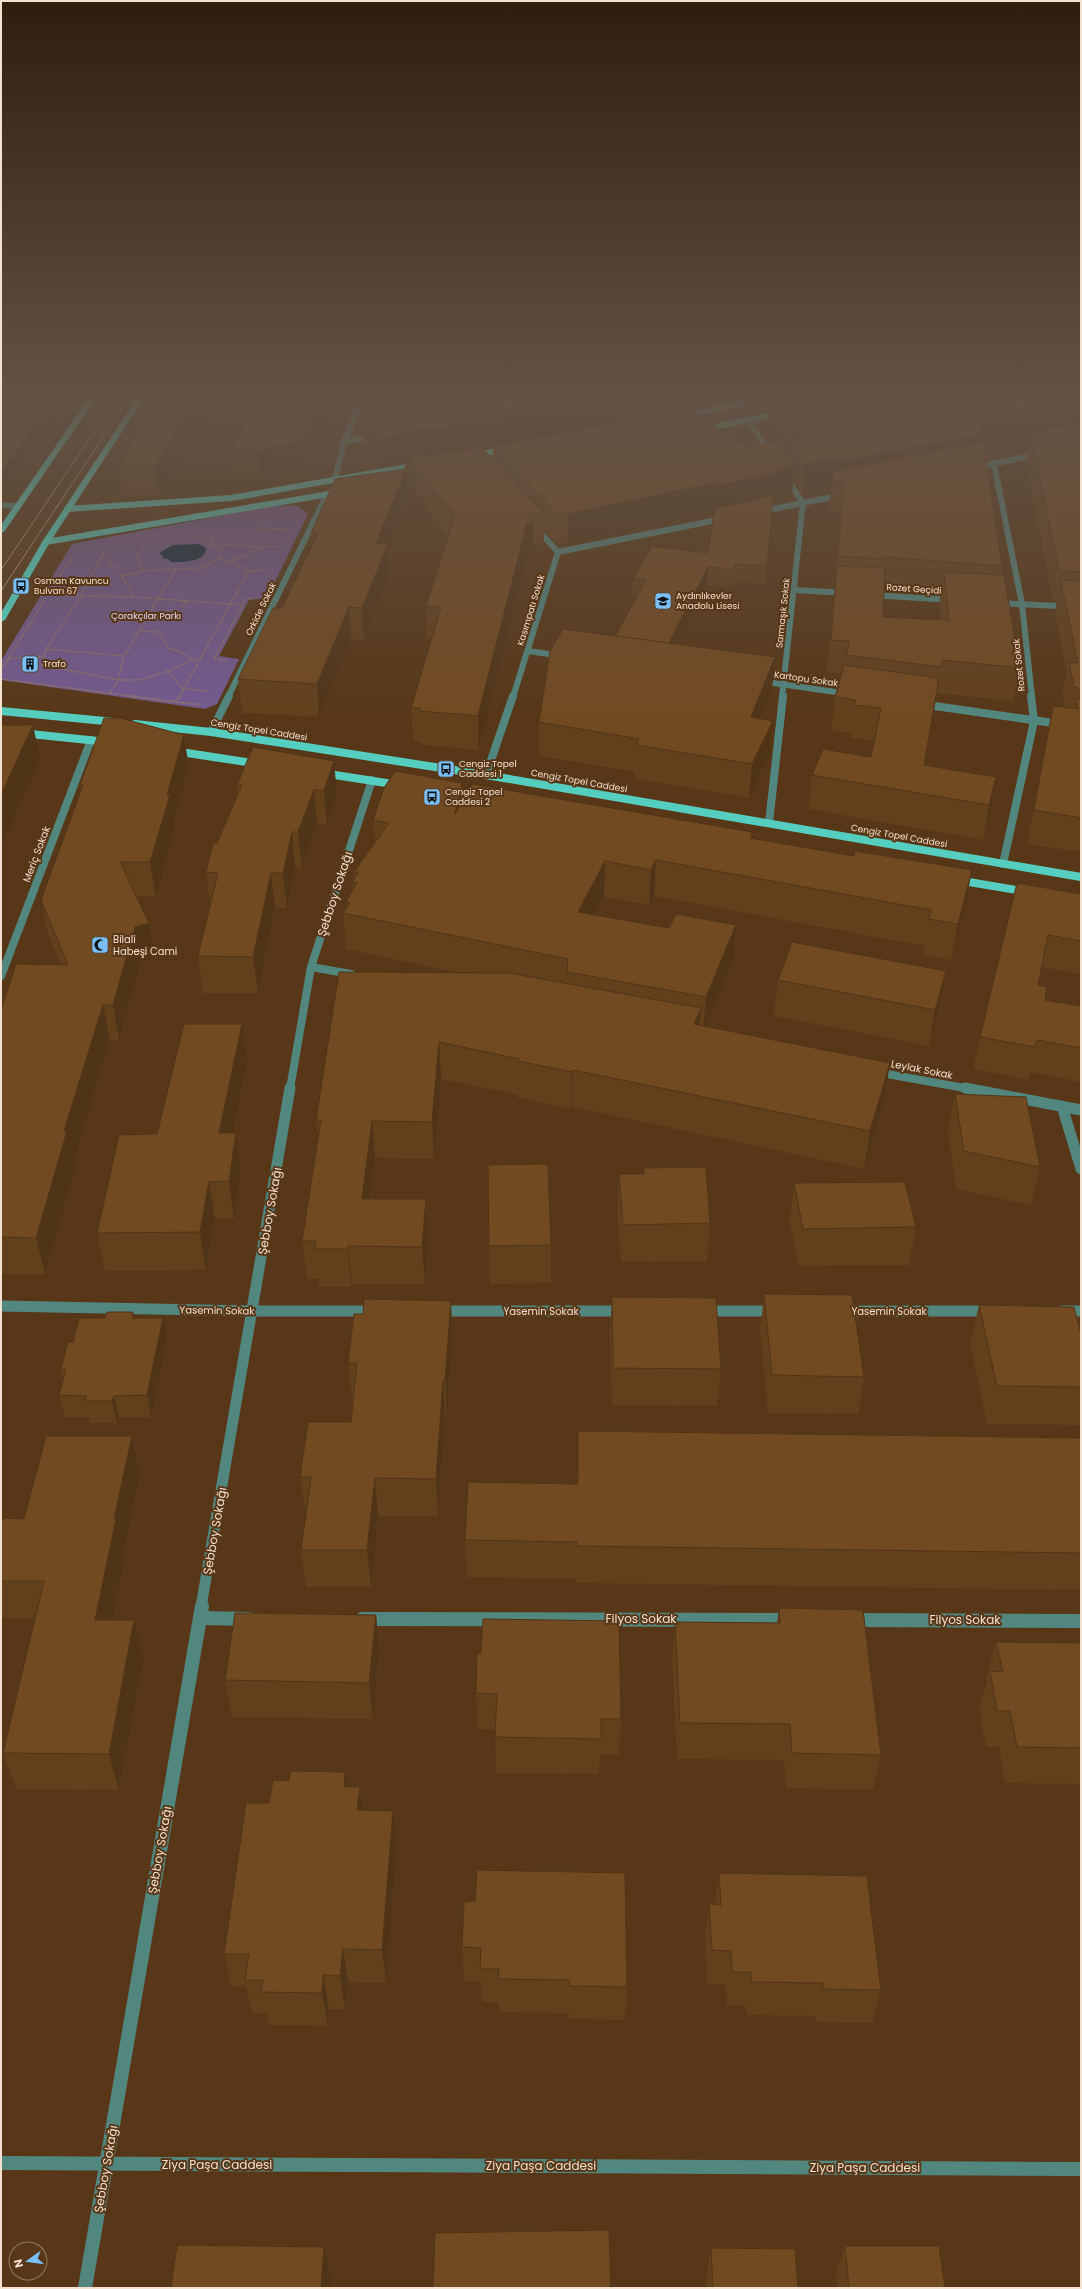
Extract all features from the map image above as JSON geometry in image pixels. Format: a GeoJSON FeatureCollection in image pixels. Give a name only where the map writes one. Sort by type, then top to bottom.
{"type":"FeatureCollection","features":[{"type":"Feature","properties":{"kind":"highway"},"geometry":{"type":"LineString","coordinates":[[1,620],[46,542],[70,505]]}},
{"type":"Feature","properties":{"kind":"highway"},"geometry":{"type":"LineString","coordinates":[[1,530],[18,506]]}},
{"type":"Feature","properties":{"kind":"main road"},"geometry":{"type":"LineString","coordinates":[[67,509],[162,505]]}},
{"type":"Feature","properties":{"kind":"main road"},"geometry":{"type":"LineString","coordinates":[[46,542],[264,505]]}},
{"type":"Feature","properties":{"kind":"main road","name":"Cengiz Topel Caddesi"},"geometry":{"type":"LineString","coordinates":[[1,711],[211,732],[486,775],[1081,877]]}},
{"type":"Feature","properties":{"kind":"main road"},"geometry":{"type":"LineString","coordinates":[[1,731],[115,743]]}},
{"type":"Feature","properties":{"kind":"main road"},"geometry":{"type":"LineString","coordinates":[[162,750],[271,765]]}},
{"type":"Feature","properties":{"kind":"main road"},"geometry":{"type":"LineString","coordinates":[[310,771],[412,787]]}},
{"type":"Feature","properties":{"kind":"main road"},"geometry":{"type":"LineString","coordinates":[[947,878],[1034,893]]}},
{"type":"Feature","properties":{"kind":"street"},"geometry":{"type":"LineString","coordinates":[[1,505],[18,506]]}},
{"type":"Feature","properties":{"kind":"street","name":"Orkide Sokak"},"geometry":{"type":"LineString","coordinates":[[211,732],[322,505]]}},
{"type":"Feature","properties":{"kind":"street"},"geometry":{"type":"LineString","coordinates":[[749,514],[794,505]]}},
{"type":"Feature","properties":{"kind":"street","name":"Sarmaşık Sokak"},"geometry":{"type":"LineString","coordinates":[[769,823],[785,684],[803,505]]}},
{"type":"Feature","properties":{"kind":"street","name":"Rozet Sokak"},"geometry":{"type":"LineString","coordinates":[[1002,505],[1022,604],[1034,721],[1003,864]]}},
{"type":"Feature","properties":{"kind":"street"},"geometry":{"type":"LineString","coordinates":[[532,524],[558,552],[734,517]]}},
{"type":"Feature","properties":{"kind":"street","name":"Kasımpatı Sokak"},"geometry":{"type":"LineString","coordinates":[[486,775],[528,651],[558,552]]}},
{"type":"Feature","properties":{"kind":"street"},"geometry":{"type":"LineString","coordinates":[[794,590],[857,594]]}},
{"type":"Feature","properties":{"kind":"street","name":"Rozet Geçidi"},"geometry":{"type":"LineString","coordinates":[[865,594],[959,600]]}},
{"type":"Feature","properties":{"kind":"street"},"geometry":{"type":"LineString","coordinates":[[990,602],[1081,607]]}},
{"type":"Feature","properties":{"kind":"street"},"geometry":{"type":"LineString","coordinates":[[528,651],[567,656]]}},
{"type":"Feature","properties":{"kind":"street","name":"Kartopu Sokak"},"geometry":{"type":"LineString","coordinates":[[746,679],[855,695]]}},
{"type":"Feature","properties":{"kind":"street"},"geometry":{"type":"LineString","coordinates":[[910,703],[1081,727]]}},
{"type":"Feature","properties":{"kind":"street","name":"Meriç Sokak"},"geometry":{"type":"LineString","coordinates":[[1,976],[91,740]]}},
{"type":"Feature","properties":{"kind":"street","name":"Şebboy Sokağı"},"geometry":{"type":"LineString","coordinates":[[85,2288],[312,967],[372,780]]}},
{"type":"Feature","properties":{"kind":"street"},"geometry":{"type":"LineString","coordinates":[[312,967],[358,976]]}},
{"type":"Feature","properties":{"kind":"street","name":"Leylak Sokak"},"geometry":{"type":"LineString","coordinates":[[867,1070],[1081,1110]]}},
{"type":"Feature","properties":{"kind":"street"},"geometry":{"type":"LineString","coordinates":[[1062,1106],[1081,1169]]}},
{"type":"Feature","properties":{"kind":"street","name":"Yasemin Sokak"},"geometry":{"type":"LineString","coordinates":[[1,1306],[253,1311],[388,1311]]}},
{"type":"Feature","properties":{"kind":"street","name":"Yasemin Sokak"},"geometry":{"type":"LineString","coordinates":[[428,1311],[635,1311]]}},
{"type":"Feature","properties":{"kind":"street"},"geometry":{"type":"LineString","coordinates":[[691,1311],[786,1311]]}},
{"type":"Feature","properties":{"kind":"street","name":"Yasemin Sokak"},"geometry":{"type":"LineString","coordinates":[[826,1311],[1001,1311]]}},
{"type":"Feature","properties":{"kind":"street"},"geometry":{"type":"LineString","coordinates":[[1049,1311],[1081,1311]]}},
{"type":"Feature","properties":{"kind":"street"},"geometry":{"type":"LineString","coordinates":[[200,1618],[264,1619]]}},
{"type":"Feature","properties":{"kind":"street","name":"Filyos Sokak"},"geometry":{"type":"LineString","coordinates":[[351,1619],[803,1620]]}},
{"type":"Feature","properties":{"kind":"street","name":"Filyos Sokak"},"geometry":{"type":"LineString","coordinates":[[835,1620],[1081,1621]]}},
{"type":"Feature","properties":{"kind":"street","name":"Ziya Paşa Caddesi"},"geometry":{"type":"LineString","coordinates":[[1,2163],[1081,2169]]}},
{"type":"Feature","properties":{"kind":"path"},"geometry":{"type":"LineString","coordinates":[[197,531],[194,536],[218,548],[220,558]]}},
{"type":"Feature","properties":{"kind":"path"},"geometry":{"type":"LineString","coordinates":[[210,544],[282,548]]}},
{"type":"Feature","properties":{"kind":"path"},"geometry":{"type":"LineString","coordinates":[[144,571],[137,557],[147,546]]}},
{"type":"Feature","properties":{"kind":"path"},"geometry":{"type":"LineString","coordinates":[[229,562],[262,546]]}},
{"type":"Feature","properties":{"kind":"path"},"geometry":{"type":"LineString","coordinates":[[96,551],[103,554],[122,576],[134,597]]}},
{"type":"Feature","properties":{"kind":"path"},"geometry":{"type":"LineString","coordinates":[[1,670],[74,554]]}},
{"type":"Feature","properties":{"kind":"path"},"geometry":{"type":"LineString","coordinates":[[103,554],[81,596],[46,649],[42,665],[118,680],[140,680],[193,660],[198,660]]}},
{"type":"Feature","properties":{"kind":"path"},"geometry":{"type":"LineString","coordinates":[[220,558],[249,571],[272,570]]}},
{"type":"Feature","properties":{"kind":"path"},"geometry":{"type":"LineString","coordinates":[[122,576],[144,571],[200,568],[220,558]]}},
{"type":"Feature","properties":{"kind":"path"},"geometry":{"type":"LineString","coordinates":[[200,568],[200,574]]}},
{"type":"Feature","properties":{"kind":"path"},"geometry":{"type":"LineString","coordinates":[[110,693],[118,680],[124,656],[176,569]]}},
{"type":"Feature","properties":{"kind":"path"},"geometry":{"type":"LineString","coordinates":[[176,702],[198,660],[249,571]]}},
{"type":"Feature","properties":{"kind":"path"},"geometry":{"type":"LineString","coordinates":[[49,594],[134,597],[158,600],[243,605]]}},
{"type":"Feature","properties":{"kind":"path"},"geometry":{"type":"LineString","coordinates":[[183,607],[187,597]]}},
{"type":"Feature","properties":{"kind":"path"},"geometry":{"type":"LineString","coordinates":[[227,660],[214,659],[246,599],[260,597]]}},
{"type":"Feature","properties":{"kind":"path"},"geometry":{"type":"LineString","coordinates":[[148,616],[157,616]]}},
{"type":"Feature","properties":{"kind":"path"},"geometry":{"type":"LineString","coordinates":[[139,631],[159,632],[168,648],[179,651],[193,660]]}},
{"type":"Feature","properties":{"kind":"path"},"geometry":{"type":"LineString","coordinates":[[46,649],[124,656]]}},
{"type":"Feature","properties":{"kind":"path"},"geometry":{"type":"LineString","coordinates":[[8,659],[45,656]]}},
{"type":"Feature","properties":{"kind":"path"},"geometry":{"type":"LineString","coordinates":[[168,670],[183,689],[215,692]]}},
{"type":"Feature","properties":{"kind":"path"},"geometry":{"type":"LineString","coordinates":[[1,679],[207,706]]}},
{"type":"Feature","properties":{"kind":"green space","name":"Çorakçılar Parkı"},"geometry":{"type":"Polygon","coordinates":[[[277,505],[298,506],[308,514],[267,598],[249,600],[219,656],[239,659],[217,704],[205,709],[1,680],[1,661],[72,544],[277,505]]]}},
{"type":"Feature","properties":{"kind":"water"},"geometry":{"type":"Polygon","coordinates":[[[198,544],[206,548],[205,553],[202,557],[192,561],[171,562],[168,559],[163,559],[163,556],[159,553],[173,545],[198,544]]]}},
{"type":"Feature","properties":{"kind":"building"},"geometry":{"type":"Polygon","coordinates":[[[324,505],[392,505],[376,544],[388,544],[362,608],[349,607],[317,684],[238,679],[273,608],[282,608],[318,533],[311,533],[324,505]]]}},
{"type":"Feature","properties":{"kind":"building"},"geometry":{"type":"Polygon","coordinates":[[[447,505],[536,505],[544,513],[529,513],[528,516],[533,522],[527,523],[478,716],[420,711],[420,708],[411,708],[441,607],[426,606],[455,515],[447,505]]]}},
{"type":"Feature","properties":{"kind":"building"},"geometry":{"type":"Polygon","coordinates":[[[548,505],[611,505],[568,514],[557,514],[548,505]]]}},
{"type":"Feature","properties":{"kind":"building"},"geometry":{"type":"Polygon","coordinates":[[[730,505],[772,505],[767,566],[734,564],[734,569],[708,567],[669,643],[615,636],[646,580],[633,579],[652,546],[708,553],[715,508],[730,505]]]}},
{"type":"Feature","properties":{"kind":"building"},"geometry":{"type":"Polygon","coordinates":[[[842,505],[993,505],[1002,566],[885,557],[885,559],[838,556],[842,505]]]}},
{"type":"Feature","properties":{"kind":"building"},"geometry":{"type":"Polygon","coordinates":[[[1046,505],[1081,505],[1081,572],[1059,571],[1046,505]]]}},
{"type":"Feature","properties":{"kind":"building"},"geometry":{"type":"Polygon","coordinates":[[[837,566],[885,568],[883,617],[949,620],[944,572],[1004,575],[1020,668],[942,660],[941,667],[846,655],[850,641],[831,640],[837,566]]]}},
{"type":"Feature","properties":{"kind":"building"},"geometry":{"type":"Polygon","coordinates":[[[1061,580],[1081,581],[1081,689],[1074,687],[1069,662],[1078,663],[1061,580]]]}},
{"type":"Feature","properties":{"kind":"building"},"geometry":{"type":"Polygon","coordinates":[[[563,629],[775,657],[751,717],[773,721],[752,764],[636,745],[639,739],[539,722],[550,651],[563,629]]]}},
{"type":"Feature","properties":{"kind":"building"},"geometry":{"type":"Polygon","coordinates":[[[844,665],[939,678],[924,765],[996,777],[989,805],[812,775],[823,749],[871,757],[881,708],[854,705],[856,700],[835,697],[844,665]]]}},
{"type":"Feature","properties":{"kind":"building"},"geometry":{"type":"Polygon","coordinates":[[[1076,699],[1081,700],[1081,818],[1034,810],[1053,706],[1078,709],[1076,699]]]}},
{"type":"Feature","properties":{"kind":"building"},"geometry":{"type":"Polygon","coordinates":[[[104,718],[120,718],[184,735],[167,795],[170,795],[150,862],[120,862],[149,923],[135,927],[113,1005],[103,1005],[64,1131],[67,1131],[36,1238],[1,1237],[1,1010],[16,964],[68,965],[41,900],[83,785],[80,785],[104,718]]]}},
{"type":"Feature","properties":{"kind":"building"},"geometry":{"type":"Polygon","coordinates":[[[1,725],[33,725],[1,795],[1,725]]]}},
{"type":"Feature","properties":{"kind":"building"},"geometry":{"type":"Polygon","coordinates":[[[253,747],[334,761],[324,790],[314,790],[298,832],[292,832],[283,873],[271,873],[253,957],[198,956],[218,873],[206,872],[213,843],[217,843],[242,785],[237,785],[253,747]]]}},
{"type":"Feature","properties":{"kind":"building"},"geometry":{"type":"Polygon","coordinates":[[[395,771],[462,783],[455,814],[472,784],[752,832],[750,838],[854,856],[855,851],[972,870],[958,924],[929,919],[931,910],[656,860],[651,870],[605,861],[578,912],[669,928],[676,914],[736,925],[706,997],[567,972],[568,959],[343,913],[350,903],[346,902],[357,883],[352,882],[359,872],[354,872],[389,823],[373,820],[384,788],[395,771]]]}},
{"type":"Feature","properties":{"kind":"building"},"geometry":{"type":"Polygon","coordinates":[[[1017,883],[1081,894],[1081,941],[1048,935],[1038,985],[1047,987],[1045,1000],[1081,1006],[1081,1048],[1037,1040],[1035,1047],[980,1037],[1017,883]]]}},
{"type":"Feature","properties":{"kind":"building"},"geometry":{"type":"Polygon","coordinates":[[[792,942],[946,971],[935,1010],[778,980],[792,942]]]}},
{"type":"Feature","properties":{"kind":"building"},"geometry":{"type":"Polygon","coordinates":[[[339,972],[509,973],[701,1008],[694,1024],[890,1063],[870,1131],[573,1070],[572,1072],[518,1061],[519,1059],[439,1042],[432,1122],[372,1121],[362,1199],[426,1199],[422,1247],[348,1246],[348,1249],[315,1249],[316,1241],[302,1241],[321,1120],[316,1120],[339,972]]]}},
{"type":"Feature","properties":{"kind":"building"},"geometry":{"type":"Polygon","coordinates":[[[184,1024],[242,1024],[219,1133],[236,1133],[229,1181],[209,1182],[200,1232],[97,1233],[119,1135],[157,1134],[184,1024]]]}},
{"type":"Feature","properties":{"kind":"building"},"geometry":{"type":"Polygon","coordinates":[[[955,1094],[1026,1097],[1040,1167],[964,1151],[955,1094]]]}},
{"type":"Feature","properties":{"kind":"building"},"geometry":{"type":"Polygon","coordinates":[[[548,1164],[551,1245],[489,1246],[488,1165],[548,1164]]]}},
{"type":"Feature","properties":{"kind":"building"},"geometry":{"type":"Polygon","coordinates":[[[706,1167],[710,1223],[623,1225],[619,1174],[644,1174],[644,1168],[706,1167]]]}},
{"type":"Feature","properties":{"kind":"building"},"geometry":{"type":"Polygon","coordinates":[[[905,1182],[916,1227],[803,1229],[794,1183],[905,1182]]]}},
{"type":"Feature","properties":{"kind":"building"},"geometry":{"type":"Polygon","coordinates":[[[764,1294],[852,1295],[864,1377],[772,1375],[764,1294]]]}},
{"type":"Feature","properties":{"kind":"building"},"geometry":{"type":"Polygon","coordinates":[[[612,1297],[716,1298],[721,1369],[613,1368],[612,1297]]]}},
{"type":"Feature","properties":{"kind":"building"},"geometry":{"type":"Polygon","coordinates":[[[364,1299],[451,1301],[445,1380],[443,1380],[436,1479],[375,1478],[367,1550],[301,1550],[311,1477],[300,1477],[308,1422],[351,1422],[357,1363],[348,1363],[354,1314],[363,1314],[364,1299]]]}},
{"type":"Feature","properties":{"kind":"building"},"geometry":{"type":"Polygon","coordinates":[[[979,1305],[1074,1307],[1081,1334],[1081,1387],[997,1386],[979,1305]]]}},
{"type":"Feature","properties":{"kind":"building"},"geometry":{"type":"Polygon","coordinates":[[[107,1312],[133,1312],[132,1318],[163,1318],[147,1395],[114,1396],[112,1401],[85,1401],[86,1396],[59,1395],[66,1369],[61,1369],[68,1342],[73,1342],[79,1318],[105,1318],[107,1312]]]}},
{"type":"Feature","properties":{"kind":"building"},"geometry":{"type":"Polygon","coordinates":[[[578,1431],[1081,1438],[1081,1553],[577,1546],[577,1542],[465,1540],[468,1482],[578,1484],[578,1431]]]}},
{"type":"Feature","properties":{"kind":"building"},"geometry":{"type":"Polygon","coordinates":[[[46,1436],[132,1436],[114,1519],[116,1519],[95,1620],[134,1620],[109,1754],[3,1753],[44,1581],[1,1581],[1,1525],[3,1518],[24,1519],[46,1436]]]}},
{"type":"Feature","properties":{"kind":"building"},"geometry":{"type":"Polygon","coordinates":[[[779,1608],[863,1610],[881,1755],[792,1753],[790,1724],[680,1723],[675,1622],[780,1623],[779,1608]]]}},
{"type":"Feature","properties":{"kind":"building"},"geometry":{"type":"Polygon","coordinates":[[[235,1613],[376,1615],[369,1683],[225,1680],[235,1613]]]}},
{"type":"Feature","properties":{"kind":"building"},"geometry":{"type":"Polygon","coordinates":[[[483,1619],[619,1621],[621,1719],[601,1719],[601,1739],[495,1737],[497,1694],[476,1693],[477,1653],[481,1653],[483,1619]]]}},
{"type":"Feature","properties":{"kind":"building"},"geometry":{"type":"Polygon","coordinates":[[[996,1642],[1081,1643],[1081,1748],[1017,1747],[1010,1711],[997,1711],[990,1671],[1003,1672],[996,1642]]]}},
{"type":"Feature","properties":{"kind":"building"},"geometry":{"type":"Polygon","coordinates":[[[291,1771],[345,1772],[344,1787],[360,1787],[357,1810],[393,1811],[382,1950],[343,1949],[340,1976],[323,1975],[322,1993],[261,1992],[263,1980],[245,1980],[249,1954],[224,1954],[246,1803],[269,1803],[273,1780],[289,1781],[291,1771]]]}},
{"type":"Feature","properties":{"kind":"building"},"geometry":{"type":"Polygon","coordinates":[[[477,1870],[625,1873],[627,1987],[569,1986],[570,1980],[498,1979],[499,1969],[480,1969],[481,1948],[462,1947],[464,1902],[475,1901],[477,1870]]]}},
{"type":"Feature","properties":{"kind":"building"},"geometry":{"type":"Polygon","coordinates":[[[719,1873],[867,1876],[881,1990],[823,1989],[823,1983],[752,1982],[751,1972],[732,1972],[731,1951],[712,1950],[709,1904],[721,1905],[719,1873]]]}},
{"type":"Feature","properties":{"kind":"building"},"geometry":{"type":"Polygon","coordinates":[[[609,2230],[611,2288],[433,2288],[435,2233],[609,2230]]]}},
{"type":"Feature","properties":{"kind":"building"},"geometry":{"type":"Polygon","coordinates":[[[177,2245],[324,2247],[321,2288],[171,2288],[177,2245]]]}},
{"type":"Feature","properties":{"kind":"building"},"geometry":{"type":"Polygon","coordinates":[[[845,2246],[939,2246],[945,2288],[849,2288],[845,2246]]]}},
{"type":"Feature","properties":{"kind":"building"},"geometry":{"type":"Polygon","coordinates":[[[711,2248],[795,2249],[798,2288],[713,2288],[711,2248]]]}},
{"type":"Feature","properties":{"kind":"tram line"},"geometry":{"type":"LineString","coordinates":[[1,570],[45,505]]}},
{"type":"Feature","properties":{"kind":"tram line"},"geometry":{"type":"LineString","coordinates":[[1,591],[58,505]]}},
{"type":"Feature","properties":{"kind":"place","name":"Osman Kavuncu Bulvarı 67"},"geometry":{"type":"Point","coordinates":[21,586]}},
{"type":"Feature","properties":{"kind":"place","name":"Aydınlıkevler Anadolu Lisesi"},"geometry":{"type":"Point","coordinates":[663,601]}},
{"type":"Feature","properties":{"kind":"place","name":"Trafo"},"geometry":{"type":"Point","coordinates":[30,664]}},
{"type":"Feature","properties":{"kind":"place","name":"Cengiz Topel Caddesi 1"},"geometry":{"type":"Point","coordinates":[446,769]}},
{"type":"Feature","properties":{"kind":"place","name":"Cengiz Topel Caddesi 2"},"geometry":{"type":"Point","coordinates":[432,797]}},
{"type":"Feature","properties":{"kind":"place","name":"Bilali Habeşi Cami"},"geometry":{"type":"Point","coordinates":[100,945]}}]}
